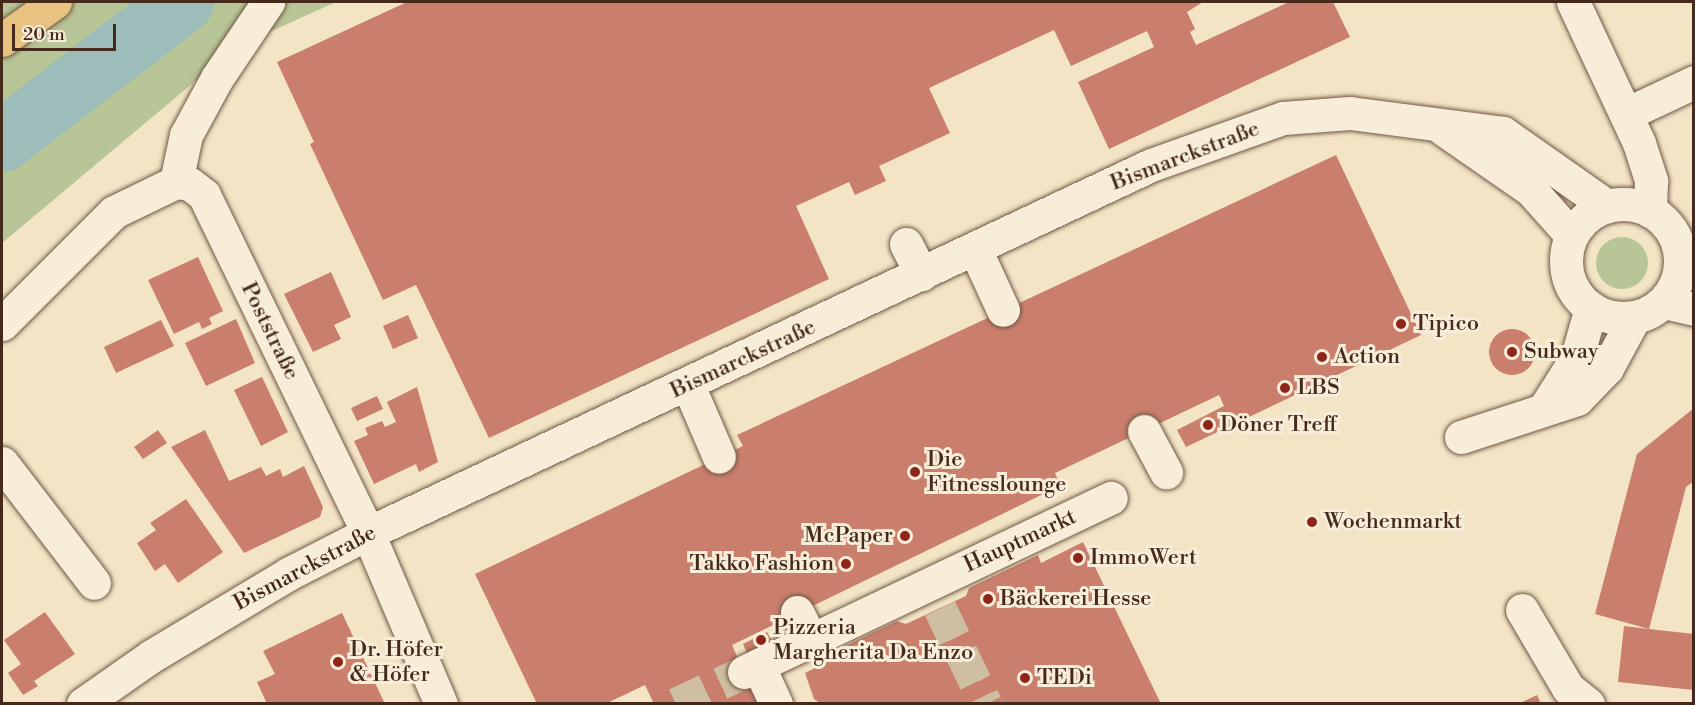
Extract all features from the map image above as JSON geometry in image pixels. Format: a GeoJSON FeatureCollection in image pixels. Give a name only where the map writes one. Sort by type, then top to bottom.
{"type":"FeatureCollection","features":[{"type":"Feature","properties":{"kind":"highway"},"geometry":{"type":"LineString","coordinates":[[2,40],[55,2]]}},
{"type":"Feature","properties":{"kind":"street"},"geometry":{"type":"LineString","coordinates":[[2,324],[114,212],[176,182],[186,135],[217,78],[268,2]]}},
{"type":"Feature","properties":{"kind":"street"},"geometry":{"type":"LineString","coordinates":[[1573,2],[1626,114],[1651,181],[1650,211]]}},
{"type":"Feature","properties":{"kind":"street"},"geometry":{"type":"LineString","coordinates":[[1626,114],[1694,82]]}},
{"type":"Feature","properties":{"kind":"street","name":"Bismarckstraße"},"geometry":{"type":"LineString","coordinates":[[82,704],[150,657],[258,591],[368,533],[688,385],[1151,165],[1283,118],[1350,113],[1503,133],[1607,206]]}},
{"type":"Feature","properties":{"kind":"street","name":"Bismarckstraße"},"geometry":{"type":"LineString","coordinates":[[1437,125],[1531,190],[1571,235]]}},
{"type":"Feature","properties":{"kind":"street","name":"Poststraße"},"geometry":{"type":"LineString","coordinates":[[176,182],[190,184],[204,195],[368,533],[441,704]]}},
{"type":"Feature","properties":{"kind":"street"},"geometry":{"type":"LineString","coordinates":[[1626,204],[1650,211],[1668,226],[1687,266],[1679,305],[1634,318],[1610,318],[1578,298],[1566,274],[1566,250],[1571,235],[1590,214],[1607,206],[1626,204]]}},
{"type":"Feature","properties":{"kind":"street"},"geometry":{"type":"LineString","coordinates":[[906,244],[921,274]]}},
{"type":"Feature","properties":{"kind":"street"},"geometry":{"type":"LineString","coordinates":[[975,249],[1003,310]]}},
{"type":"Feature","properties":{"kind":"street"},"geometry":{"type":"LineString","coordinates":[[1544,409],[1577,357],[1591,308]]}},
{"type":"Feature","properties":{"kind":"street"},"geometry":{"type":"LineString","coordinates":[[1461,437],[1577,399],[1607,368],[1634,318]]}},
{"type":"Feature","properties":{"kind":"street"},"geometry":{"type":"LineString","coordinates":[[688,385],[719,458]]}},
{"type":"Feature","properties":{"kind":"street"},"geometry":{"type":"LineString","coordinates":[[1144,431],[1166,472]]}},
{"type":"Feature","properties":{"kind":"street"},"geometry":{"type":"LineString","coordinates":[[2,463],[94,583]]}},
{"type":"Feature","properties":{"kind":"street","name":"Hauptmarkt"},"geometry":{"type":"LineString","coordinates":[[776,704],[751,668],[804,626],[934,596],[1111,498]]}},
{"type":"Feature","properties":{"kind":"street"},"geometry":{"type":"LineString","coordinates":[[1522,610],[1568,688],[1588,704]]}},
{"type":"Feature","properties":{"kind":"green space"},"geometry":{"type":"Polygon","coordinates":[[[2,2],[336,2],[236,47],[2,243],[2,2]]]}},
{"type":"Feature","properties":{"kind":"green space"},"geometry":{"type":"Polygon","coordinates":[[[1617,237],[1627,237],[1641,244],[1648,263],[1641,282],[1627,289],[1617,289],[1607,285],[1600,278],[1596,268],[1596,258],[1600,248],[1607,241],[1617,237]]]}},
{"type":"Feature","properties":{"kind":"water"},"geometry":{"type":"Polygon","coordinates":[[[86,62],[111,79],[2,160],[2,106],[86,62]]]}},
{"type":"Feature","properties":{"kind":"building"},"geometry":{"type":"Polygon","coordinates":[[[407,2],[1203,2],[1187,12],[1195,29],[1190,32],[1196,45],[1289,2],[1333,2],[1350,37],[1109,149],[1078,82],[1154,47],[1147,31],[1071,66],[1054,30],[929,88],[950,133],[879,166],[886,181],[855,195],[849,182],[796,206],[829,279],[489,438],[416,285],[383,300],[310,144],[314,142],[277,62],[407,2]]]}},
{"type":"Feature","properties":{"kind":"building"},"geometry":{"type":"Polygon","coordinates":[[[1336,155],[1421,335],[1186,447],[1177,430],[1224,406],[1219,395],[1055,473],[1060,486],[732,645],[758,704],[654,704],[645,685],[605,704],[537,704],[475,574],[743,446],[737,435],[1336,155]]]}},
{"type":"Feature","properties":{"kind":"building"},"geometry":{"type":"Polygon","coordinates":[[[198,257],[223,311],[209,318],[212,324],[202,329],[199,322],[174,334],[148,280],[198,257]]]}},
{"type":"Feature","properties":{"kind":"building"},"geometry":{"type":"Polygon","coordinates":[[[331,272],[351,317],[334,325],[341,339],[313,352],[284,294],[331,272]]]}},
{"type":"Feature","properties":{"kind":"building"},"geometry":{"type":"Polygon","coordinates":[[[408,315],[418,338],[393,349],[383,326],[408,315]]]}},
{"type":"Feature","properties":{"kind":"building"},"geometry":{"type":"Polygon","coordinates":[[[236,319],[255,363],[206,386],[185,343],[236,319]]]}},
{"type":"Feature","properties":{"kind":"building"},"geometry":{"type":"Polygon","coordinates":[[[161,320],[174,346],[116,373],[104,347],[161,320]]]}},
{"type":"Feature","properties":{"kind":"building","name":"Subway"},"geometry":{"type":"Polygon","coordinates":[[[1512,329],[1528,336],[1535,352],[1528,368],[1512,375],[1496,368],[1489,352],[1496,336],[1512,329]]]}},
{"type":"Feature","properties":{"kind":"building"},"geometry":{"type":"Polygon","coordinates":[[[262,377],[288,432],[261,446],[234,390],[262,377]]]}},
{"type":"Feature","properties":{"kind":"building"},"geometry":{"type":"Polygon","coordinates":[[[417,387],[438,462],[419,472],[416,464],[374,484],[354,441],[368,435],[365,428],[382,421],[385,427],[396,422],[387,402],[417,387]]]}},
{"type":"Feature","properties":{"kind":"building"},"geometry":{"type":"Polygon","coordinates":[[[377,396],[383,409],[357,421],[351,408],[377,396]]]}},
{"type":"Feature","properties":{"kind":"building"},"geometry":{"type":"Polygon","coordinates":[[[1694,408],[1694,481],[1686,487],[1649,629],[1595,614],[1637,454],[1694,408]]]}},
{"type":"Feature","properties":{"kind":"building"},"geometry":{"type":"Polygon","coordinates":[[[158,430],[167,443],[143,459],[134,447],[158,430]]]}},
{"type":"Feature","properties":{"kind":"building"},"geometry":{"type":"Polygon","coordinates":[[[205,430],[229,481],[261,467],[266,476],[280,469],[283,477],[304,466],[323,507],[320,517],[244,553],[171,447],[205,430]]]}},
{"type":"Feature","properties":{"kind":"building"},"geometry":{"type":"Polygon","coordinates":[[[186,499],[223,552],[178,583],[165,564],[155,571],[137,543],[156,530],[150,523],[186,499]]]}},
{"type":"Feature","properties":{"kind":"building"},"geometry":{"type":"Polygon","coordinates":[[[1083,542],[1161,704],[821,704],[814,699],[805,673],[837,657],[839,649],[897,621],[906,624],[966,596],[969,588],[1038,555],[1041,563],[1083,542]]]}},
{"type":"Feature","properties":{"kind":"building"},"geometry":{"type":"Polygon","coordinates":[[[45,612],[75,654],[34,681],[38,686],[23,695],[8,673],[21,664],[4,640],[45,612]]]}},
{"type":"Feature","properties":{"kind":"building"},"geometry":{"type":"Polygon","coordinates":[[[342,613],[385,704],[267,704],[257,682],[275,674],[263,651],[342,613]]]}},
{"type":"Feature","properties":{"kind":"building"},"geometry":{"type":"Polygon","coordinates":[[[1624,626],[1694,634],[1694,690],[1618,682],[1624,626]]]}},
{"type":"Feature","properties":{"kind":"building"},"geometry":{"type":"Polygon","coordinates":[[[767,632],[772,641],[747,653],[743,644],[767,632]]]}},
{"type":"Feature","properties":{"kind":"building"},"geometry":{"type":"Polygon","coordinates":[[[1537,695],[1541,704],[1518,704],[1537,695]]]}},
{"type":"Feature","properties":{"kind":"waterway"},"geometry":{"type":"LineString","coordinates":[[2,141],[183,2]]}},
{"type":"Feature","properties":{"kind":"tunnel"},"geometry":{"type":"LineString","coordinates":[[940,608],[986,704]]}},
{"type":"Feature","properties":{"kind":"tunnel"},"geometry":{"type":"LineString","coordinates":[[676,704],[744,672]]}},
{"type":"Feature","properties":{"kind":"place","name":"Tipico"},"geometry":{"type":"Point","coordinates":[1401,324]}},
{"type":"Feature","properties":{"kind":"place","name":"Subway"},"geometry":{"type":"Point","coordinates":[1512,352]}},
{"type":"Feature","properties":{"kind":"place","name":"Action"},"geometry":{"type":"Point","coordinates":[1322,357]}},
{"type":"Feature","properties":{"kind":"place","name":"LBS"},"geometry":{"type":"Point","coordinates":[1285,388]}},
{"type":"Feature","properties":{"kind":"place","name":"Döner Treff"},"geometry":{"type":"Point","coordinates":[1208,425]}},
{"type":"Feature","properties":{"kind":"place","name":"Die Fitnesslounge"},"geometry":{"type":"Point","coordinates":[915,472]}},
{"type":"Feature","properties":{"kind":"place","name":"Wochenmarkt"},"geometry":{"type":"Point","coordinates":[1312,522]}},
{"type":"Feature","properties":{"kind":"place","name":"McPaper"},"geometry":{"type":"Point","coordinates":[905,536]}},
{"type":"Feature","properties":{"kind":"place","name":"ImmoWert"},"geometry":{"type":"Point","coordinates":[1078,558]}},
{"type":"Feature","properties":{"kind":"place","name":"Takko Fashion"},"geometry":{"type":"Point","coordinates":[846,564]}},
{"type":"Feature","properties":{"kind":"place","name":"Bäckerei Hesse"},"geometry":{"type":"Point","coordinates":[988,599]}},
{"type":"Feature","properties":{"kind":"place","name":"Pizzeria Margherita Da Enzo"},"geometry":{"type":"Point","coordinates":[761,640]}},
{"type":"Feature","properties":{"kind":"place","name":"Dr. Höfer & Höfer"},"geometry":{"type":"Point","coordinates":[338,662]}},
{"type":"Feature","properties":{"kind":"place","name":"TEDi"},"geometry":{"type":"Point","coordinates":[1025,678]}}]}
